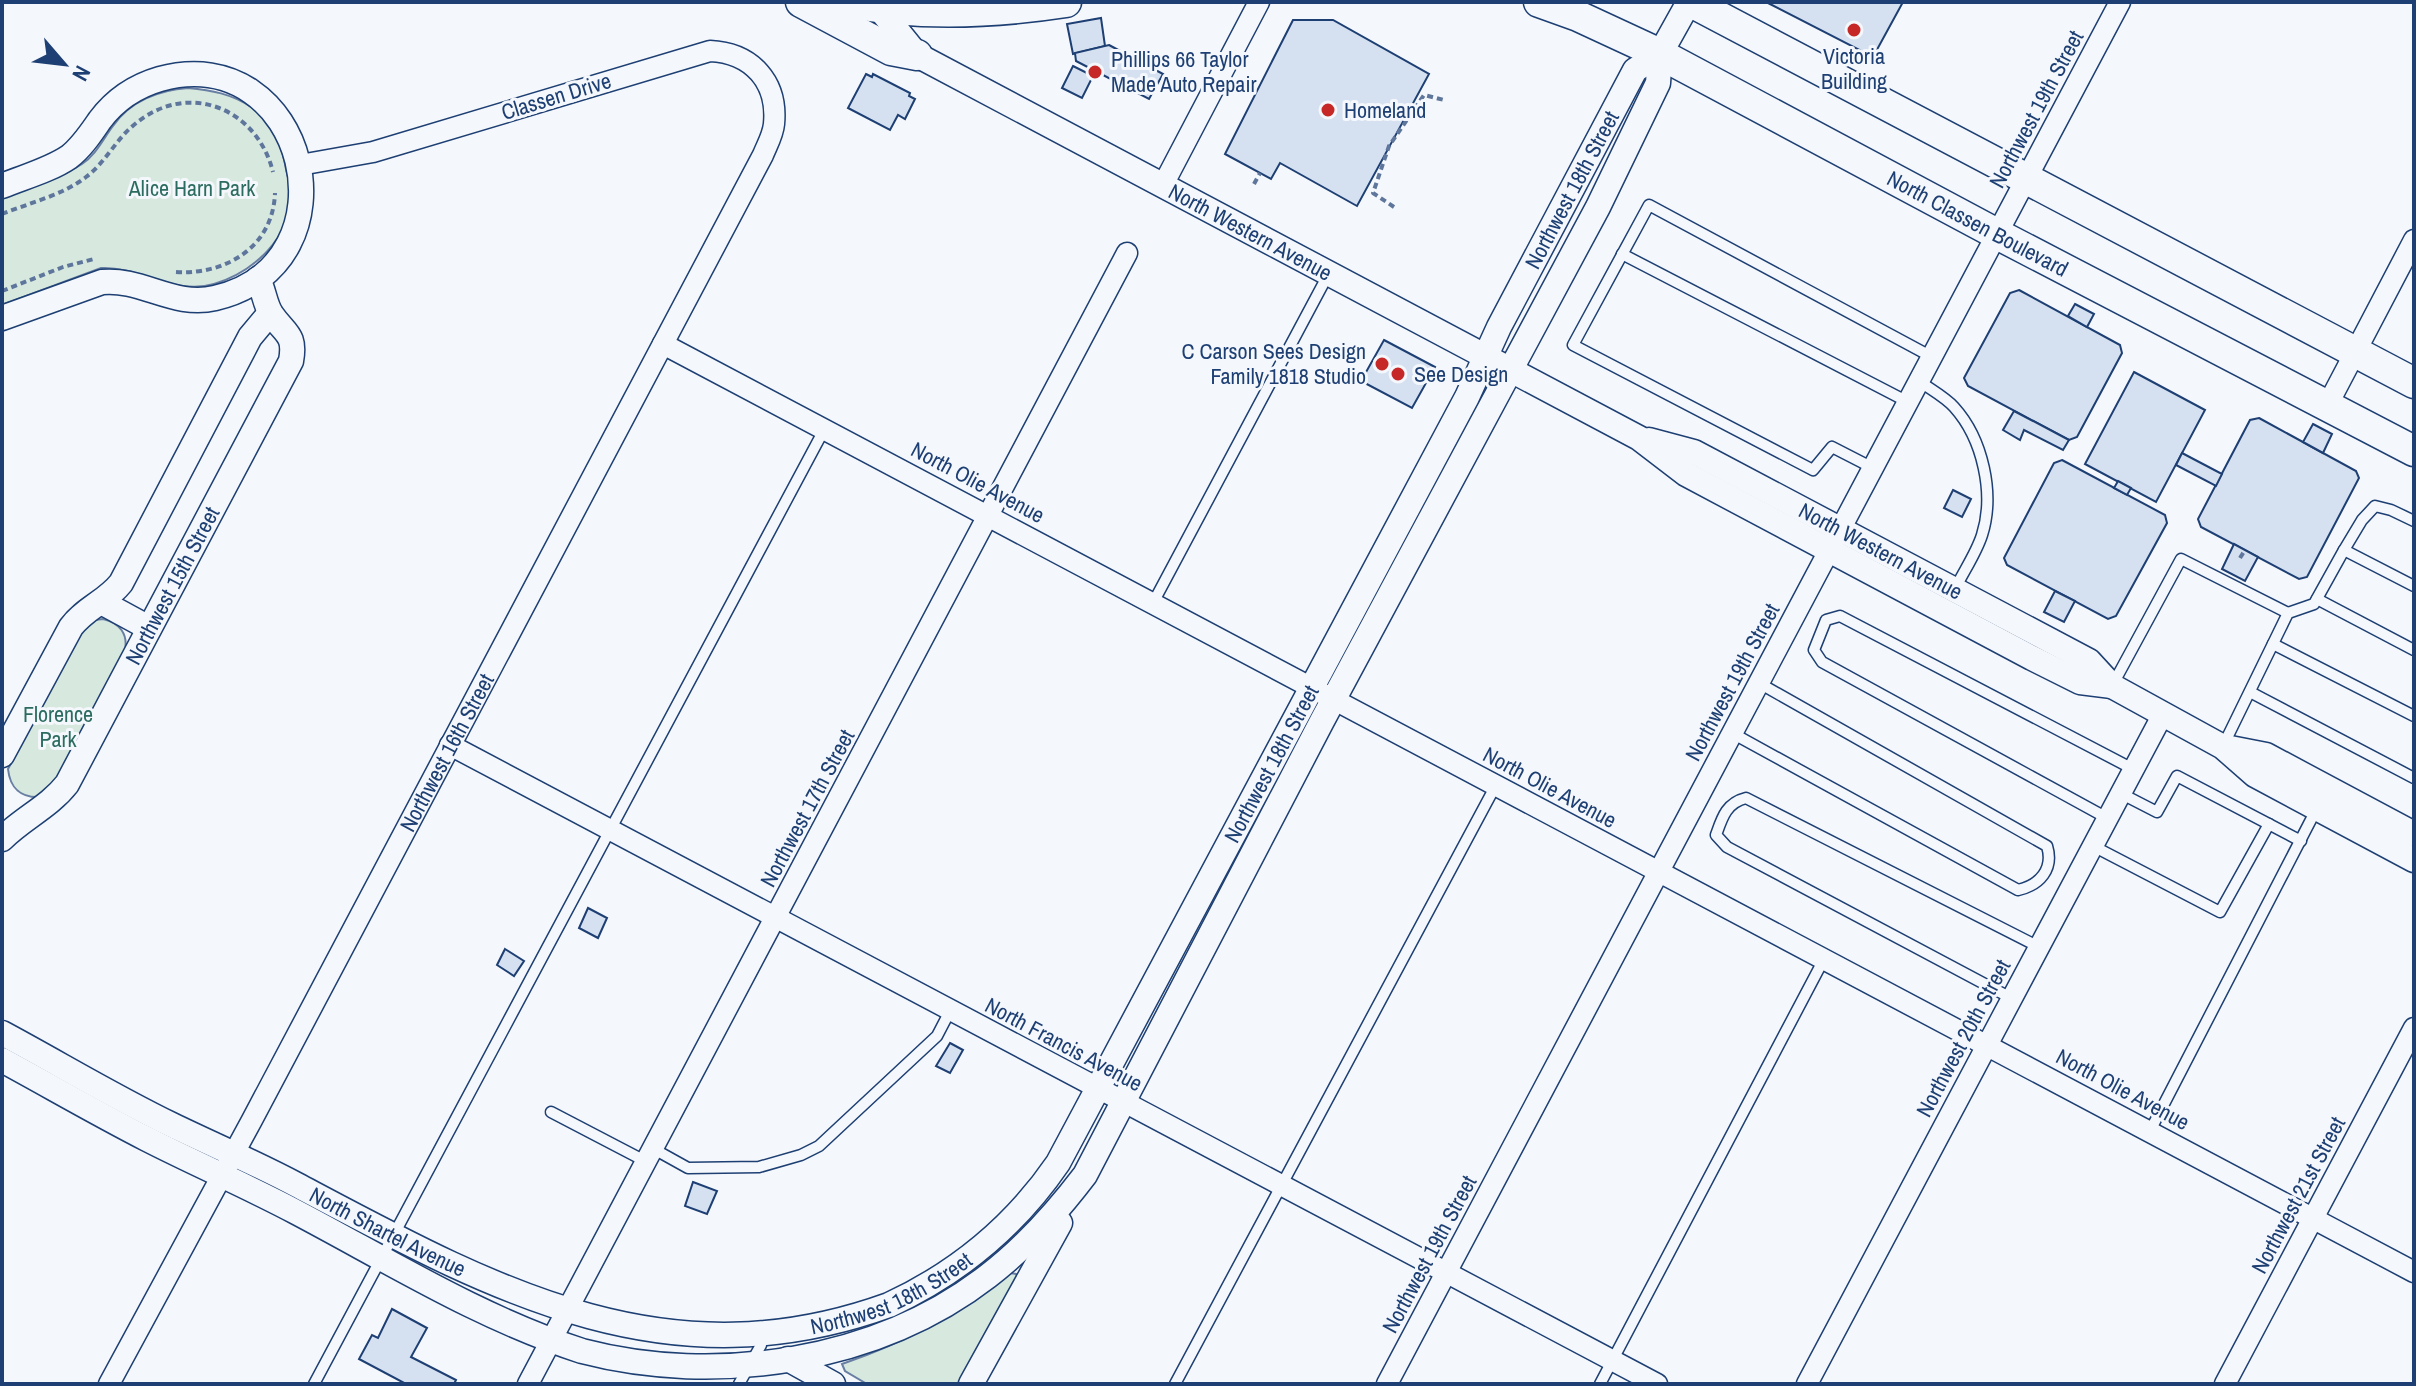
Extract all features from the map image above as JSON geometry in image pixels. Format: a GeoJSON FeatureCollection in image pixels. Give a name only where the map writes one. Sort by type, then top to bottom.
{"type":"FeatureCollection","features":[{"type":"Feature","properties":{"kind":"main road"},"geometry":{"type":"LineString","coordinates":[[801,2],[891,50],[917,55]]}},
{"type":"Feature","properties":{"kind":"main road"},"geometry":{"type":"LineString","coordinates":[[848,2],[974,12],[1066,2]]}},
{"type":"Feature","properties":{"kind":"main road","name":"North Classen Boulevard"},"geometry":{"type":"LineString","coordinates":[[1539,2],[1578,16],[1660,54],[2414,451]]}},
{"type":"Feature","properties":{"kind":"main road"},"geometry":{"type":"LineString","coordinates":[[1690,2],[2414,383]]}},
{"type":"Feature","properties":{"kind":"street"},"geometry":{"type":"LineString","coordinates":[[1163,185],[1259,2]]}},
{"type":"Feature","properties":{"kind":"street","name":"Northwest 18th Street"},"geometry":{"type":"LineString","coordinates":[[761,1345],[807,1336],[874,1312],[924,1288],[966,1260],[1015,1217],[1046,1181],[1510,370],[1579,242],[1658,83],[1660,54],[1690,2]]}},
{"type":"Feature","properties":{"kind":"street","name":"Northwest 19th Street"},"geometry":{"type":"LineString","coordinates":[[1387,1384],[2120,2]]}},
{"type":"Feature","properties":{"kind":"street","name":"North Western Avenue"},"geometry":{"type":"LineString","coordinates":[[879,5],[917,55],[1639,438],[1686,474],[1835,540],[1949,601],[2080,682],[2112,686],[2223,747],[2255,775],[2414,860]]}},
{"type":"Feature","properties":{"kind":"street","name":"Classen Drive"},"geometry":{"type":"LineString","coordinates":[[300,165],[373,152],[710,51],[735,55],[758,69],[769,92],[774,117]]}},
{"type":"Feature","properties":{"kind":"street","name":"Northwest 18th Street"},"geometry":{"type":"LineString","coordinates":[[794,1362],[861,1344],[905,1326],[956,1298],[986,1278],[1039,1231],[1085,1175],[1324,694],[1485,355],[1550,227],[1635,70],[1660,54]]}},
{"type":"Feature","properties":{"kind":"street"},"geometry":{"type":"LineString","coordinates":[[2,186],[69,157],[85,142],[107,111],[129,93],[160,79],[189,75],[217,78],[259,99],[292,139],[300,165],[302,192],[298,219],[280,255],[258,279],[226,295],[196,301],[173,299],[125,282],[102,282],[2,318]]}},
{"type":"Feature","properties":{"kind":"street","name":"Northwest 16th Street"},"geometry":{"type":"LineString","coordinates":[[109,1384],[663,344],[766,147],[774,117]]}},
{"type":"Feature","properties":{"kind":"street"},"geometry":{"type":"LineString","coordinates":[[1550,227],[1579,242]]}},
{"type":"Feature","properties":{"kind":"street"},"geometry":{"type":"LineString","coordinates":[[2327,406],[2414,240]]}},
{"type":"Feature","properties":{"kind":"street","name":"Northwest 17th Street"},"geometry":{"type":"LineString","coordinates":[[528,1384],[1127,253]]}},
{"type":"Feature","properties":{"kind":"street","name":"Northwest 15th Street"},"geometry":{"type":"LineString","coordinates":[[2,839],[22,820],[52,802],[67,784],[291,361],[293,348],[290,334],[270,313],[258,279]]}},
{"type":"Feature","properties":{"kind":"street","name":"Northwest 15th Street"},"geometry":{"type":"LineString","coordinates":[[2,755],[71,627],[85,612],[103,603],[121,583],[250,337],[270,313]]}},
{"type":"Feature","properties":{"kind":"street","name":"North Olie Avenue"},"geometry":{"type":"LineString","coordinates":[[663,344],[2414,1272]]}},
{"type":"Feature","properties":{"kind":"street"},"geometry":{"type":"LineString","coordinates":[[103,603],[149,628]]}},
{"type":"Feature","properties":{"kind":"street","name":"Northwest 20th Street"},"geometry":{"type":"LineString","coordinates":[[1807,1384],[2163,714]]}},
{"type":"Feature","properties":{"kind":"street","name":"North Francis Avenue"},"geometry":{"type":"LineString","coordinates":[[450,745],[1657,1384]]}},
{"type":"Feature","properties":{"kind":"street","name":"North Western Avenue"},"geometry":{"type":"LineString","coordinates":[[2223,747],[2266,755],[2414,834]]}},
{"type":"Feature","properties":{"kind":"street","name":"Northwest 21st Street"},"geometry":{"type":"LineString","coordinates":[[2225,1384],[2414,1028]]}},
{"type":"Feature","properties":{"kind":"street","name":"North Shartel Avenue"},"geometry":{"type":"LineString","coordinates":[[2,1033],[171,1125],[234,1152],[513,1297],[562,1317],[622,1335],[670,1344],[761,1345],[833,1384]]}},
{"type":"Feature","properties":{"kind":"street","name":"North Shartel Avenue"},"geometry":{"type":"LineString","coordinates":[[2,1060],[134,1132],[505,1322],[550,1340],[640,1364],[744,1376],[794,1362]]}},
{"type":"Feature","properties":{"kind":"street"},"geometry":{"type":"LineString","coordinates":[[971,1384],[1085,1175]]}},
{"type":"Feature","properties":{"kind":"lane"},"geometry":{"type":"LineString","coordinates":[[1873,468],[1832,447],[1813,470],[1573,345],[1649,205],[1932,357]]}},
{"type":"Feature","properties":{"kind":"lane"},"geometry":{"type":"LineString","coordinates":[[1622,254],[1908,402]]}},
{"type":"Feature","properties":{"kind":"lane"},"geometry":{"type":"LineString","coordinates":[[1153,603],[1330,273]]}},
{"type":"Feature","properties":{"kind":"lane"},"geometry":{"type":"LineString","coordinates":[[1919,381],[1954,406],[1972,434],[1985,474],[1989,508],[1981,538],[1949,601]]}},
{"type":"Feature","properties":{"kind":"lane"},"geometry":{"type":"LineString","coordinates":[[314,1384],[825,428]]}},
{"type":"Feature","properties":{"kind":"lane"},"geometry":{"type":"LineString","coordinates":[[2223,747],[2288,613],[2314,604],[2362,520],[2375,506],[2414,521]]}},
{"type":"Feature","properties":{"kind":"lane"},"geometry":{"type":"LineString","coordinates":[[2344,550],[2414,586]]}},
{"type":"Feature","properties":{"kind":"lane"},"geometry":{"type":"LineString","coordinates":[[2112,686],[2181,559],[2288,613]]}},
{"type":"Feature","properties":{"kind":"lane"},"geometry":{"type":"LineString","coordinates":[[2317,599],[2414,650]]}},
{"type":"Feature","properties":{"kind":"lane"},"geometry":{"type":"LineString","coordinates":[[2107,818],[1822,662],[1814,650],[1819,633],[1826,620],[1840,616],[2133,769]]}},
{"type":"Feature","properties":{"kind":"lane"},"geometry":{"type":"LineString","coordinates":[[2273,644],[2414,716]]}},
{"type":"Feature","properties":{"kind":"lane"},"geometry":{"type":"LineString","coordinates":[[1732,733],[2018,890],[2032,887],[2044,874],[2050,858],[2047,846],[1759,683]]}},
{"type":"Feature","properties":{"kind":"lane"},"geometry":{"type":"LineString","coordinates":[[2250,692],[2414,778]]}},
{"type":"Feature","properties":{"kind":"lane"},"geometry":{"type":"LineString","coordinates":[[2120,793],[2157,812],[2177,776],[2301,841]]}},
{"type":"Feature","properties":{"kind":"lane"},"geometry":{"type":"LineString","coordinates":[[1175,1384],[1496,785]]}},
{"type":"Feature","properties":{"kind":"lane"},"geometry":{"type":"LineString","coordinates":[[2011,998],[1727,847],[1716,835],[1722,815],[1734,801],[1746,798],[2039,947]]}},
{"type":"Feature","properties":{"kind":"lane"},"geometry":{"type":"LineString","coordinates":[[2150,1131],[2317,809]]}},
{"type":"Feature","properties":{"kind":"lane"},"geometry":{"type":"LineString","coordinates":[[2093,846],[2220,912],[2269,824]]}},
{"type":"Feature","properties":{"kind":"lane"},"geometry":{"type":"LineString","coordinates":[[1600,1384],[1824,959]]}},
{"type":"Feature","properties":{"kind":"lane"},"geometry":{"type":"LineString","coordinates":[[551,1112],[648,1155],[688,1168],[759,1167],[801,1155],[819,1146],[937,1036],[950,1011]]}},
{"type":"Feature","properties":{"kind":"lane"},"geometry":{"type":"LineString","coordinates":[[744,1376],[761,1345]]}},
{"type":"Feature","properties":{"kind":"path"},"geometry":{"type":"LineString","coordinates":[[1394,207],[1373,193],[1389,146],[1424,95],[1444,100]]}},
{"type":"Feature","properties":{"kind":"path"},"geometry":{"type":"LineString","coordinates":[[2,214],[83,180],[103,163],[135,124],[155,112],[180,104],[205,104],[223,109],[243,120],[258,136],[268,154],[275,185],[271,213],[264,230],[249,250],[234,262],[195,274],[170,272]]}},
{"type":"Feature","properties":{"kind":"path"},"geometry":{"type":"LineString","coordinates":[[1254,184],[1260,173]]}},
{"type":"Feature","properties":{"kind":"path"},"geometry":{"type":"LineString","coordinates":[[2,291],[83,260],[107,257]]}},
{"type":"Feature","properties":{"kind":"path"},"geometry":{"type":"LineString","coordinates":[[2240,558],[2245,550]]}},
{"type":"Feature","properties":{"kind":"green space","name":"Alice Harn Park"},"geometry":{"type":"Polygon","coordinates":[[[188,88],[221,93],[244,103],[265,120],[275,135],[282,151],[291,193],[285,225],[268,251],[243,271],[214,284],[185,286],[129,271],[101,268],[2,305],[2,197],[82,164],[120,117],[146,98],[188,88]]]}},
{"type":"Feature","properties":{"kind":"green space","name":"Florence Park"},"geometry":{"type":"Polygon","coordinates":[[[103,619],[122,630],[125,650],[53,786],[40,797],[22,794],[14,786],[8,769],[81,631],[95,620],[103,619]]]}},
{"type":"Feature","properties":{"kind":"green space"},"geometry":{"type":"Polygon","coordinates":[[[1010,1273],[1016,1274],[1018,1279],[958,1384],[867,1384],[845,1371],[842,1364],[930,1326],[971,1302],[1010,1273]]]}},
{"type":"Feature","properties":{"kind":"building","name":"Victoria Building"},"geometry":{"type":"Polygon","coordinates":[[[1766,2],[1903,2],[1873,57],[1766,2]]]}},
{"type":"Feature","properties":{"kind":"building"},"geometry":{"type":"Polygon","coordinates":[[[1101,18],[1105,46],[1073,54],[1067,24],[1101,18]]]}},
{"type":"Feature","properties":{"kind":"building","name":"Homeland"},"geometry":{"type":"Polygon","coordinates":[[[1293,20],[1333,20],[1429,74],[1357,206],[1280,163],[1271,179],[1225,154],[1293,20]]]}},
{"type":"Feature","properties":{"kind":"building"},"geometry":{"type":"Polygon","coordinates":[[[1109,45],[1163,74],[1149,99],[1076,61],[1075,53],[1109,45]]]}},
{"type":"Feature","properties":{"kind":"building"},"geometry":{"type":"Polygon","coordinates":[[[1073,66],[1093,76],[1082,98],[1062,88],[1073,66]]]}},
{"type":"Feature","properties":{"kind":"building"},"geometry":{"type":"Polygon","coordinates":[[[866,74],[872,77],[873,74],[910,93],[909,96],[915,99],[905,119],[898,115],[890,130],[848,108],[866,74]]]}},
{"type":"Feature","properties":{"kind":"building"},"geometry":{"type":"Polygon","coordinates":[[[2019,290],[2120,345],[2122,353],[2077,437],[2069,440],[1968,386],[1964,378],[2010,293],[2019,290]]]}},
{"type":"Feature","properties":{"kind":"building"},"geometry":{"type":"Polygon","coordinates":[[[2075,304],[2094,314],[2087,327],[2068,316],[2075,304]]]}},
{"type":"Feature","properties":{"kind":"building","name":"See Design"},"geometry":{"type":"Polygon","coordinates":[[[1384,340],[1435,367],[1412,408],[1361,381],[1384,340]]]}},
{"type":"Feature","properties":{"kind":"building"},"geometry":{"type":"Polygon","coordinates":[[[2134,372],[2205,410],[2156,502],[2085,464],[2134,372]]]}},
{"type":"Feature","properties":{"kind":"building"},"geometry":{"type":"Polygon","coordinates":[[[2014,411],[2069,440],[2063,450],[2024,430],[2020,440],[2003,430],[2014,411]]]}},
{"type":"Feature","properties":{"kind":"building"},"geometry":{"type":"Polygon","coordinates":[[[2259,418],[2356,471],[2359,478],[2307,577],[2299,579],[2201,527],[2198,519],[2250,420],[2259,418]]]}},
{"type":"Feature","properties":{"kind":"building"},"geometry":{"type":"Polygon","coordinates":[[[2313,424],[2332,434],[2323,453],[2303,442],[2313,424]]]}},
{"type":"Feature","properties":{"kind":"building"},"geometry":{"type":"Polygon","coordinates":[[[2182,453],[2222,474],[2216,486],[2176,465],[2182,453]]]}},
{"type":"Feature","properties":{"kind":"building"},"geometry":{"type":"Polygon","coordinates":[[[2062,460],[2165,515],[2167,523],[2116,616],[2108,619],[2007,565],[2004,558],[2054,463],[2062,460]]]}},
{"type":"Feature","properties":{"kind":"building"},"geometry":{"type":"Polygon","coordinates":[[[2118,481],[2131,488],[2127,495],[2114,488],[2118,481]]]}},
{"type":"Feature","properties":{"kind":"building"},"geometry":{"type":"Polygon","coordinates":[[[1953,490],[1971,499],[1962,517],[1944,508],[1953,490]]]}},
{"type":"Feature","properties":{"kind":"building"},"geometry":{"type":"Polygon","coordinates":[[[2234,544],[2258,557],[2245,581],[2222,569],[2234,544]]]}},
{"type":"Feature","properties":{"kind":"building"},"geometry":{"type":"Polygon","coordinates":[[[2055,591],[2075,601],[2064,622],[2044,612],[2055,591]]]}},
{"type":"Feature","properties":{"kind":"building"},"geometry":{"type":"Polygon","coordinates":[[[588,908],[607,918],[598,938],[579,928],[588,908]]]}},
{"type":"Feature","properties":{"kind":"building"},"geometry":{"type":"Polygon","coordinates":[[[505,949],[524,961],[514,976],[497,965],[505,949]]]}},
{"type":"Feature","properties":{"kind":"building"},"geometry":{"type":"Polygon","coordinates":[[[950,1043],[963,1050],[950,1073],[936,1066],[950,1043]]]}},
{"type":"Feature","properties":{"kind":"building"},"geometry":{"type":"Polygon","coordinates":[[[693,1182],[717,1191],[707,1214],[685,1206],[693,1182]]]}},
{"type":"Feature","properties":{"kind":"building"},"geometry":{"type":"Polygon","coordinates":[[[392,1309],[427,1328],[411,1357],[456,1380],[454,1384],[406,1384],[359,1359],[372,1335],[378,1338],[392,1309]]]}},
{"type":"Feature","properties":{"kind":"place","name":"Victoria Building"},"geometry":{"type":"Point","coordinates":[1854,30]}},
{"type":"Feature","properties":{"kind":"place","name":"Phillips 66 Taylor Made Auto Repair"},"geometry":{"type":"Point","coordinates":[1095,72]}},
{"type":"Feature","properties":{"kind":"place","name":"Homeland"},"geometry":{"type":"Point","coordinates":[1328,110]}},
{"type":"Feature","properties":{"kind":"place","name":"C Carson Sees Design Family 1818 Studio"},"geometry":{"type":"Point","coordinates":[1382,364]}},
{"type":"Feature","properties":{"kind":"place","name":"See Design"},"geometry":{"type":"Point","coordinates":[1398,374]}}]}
